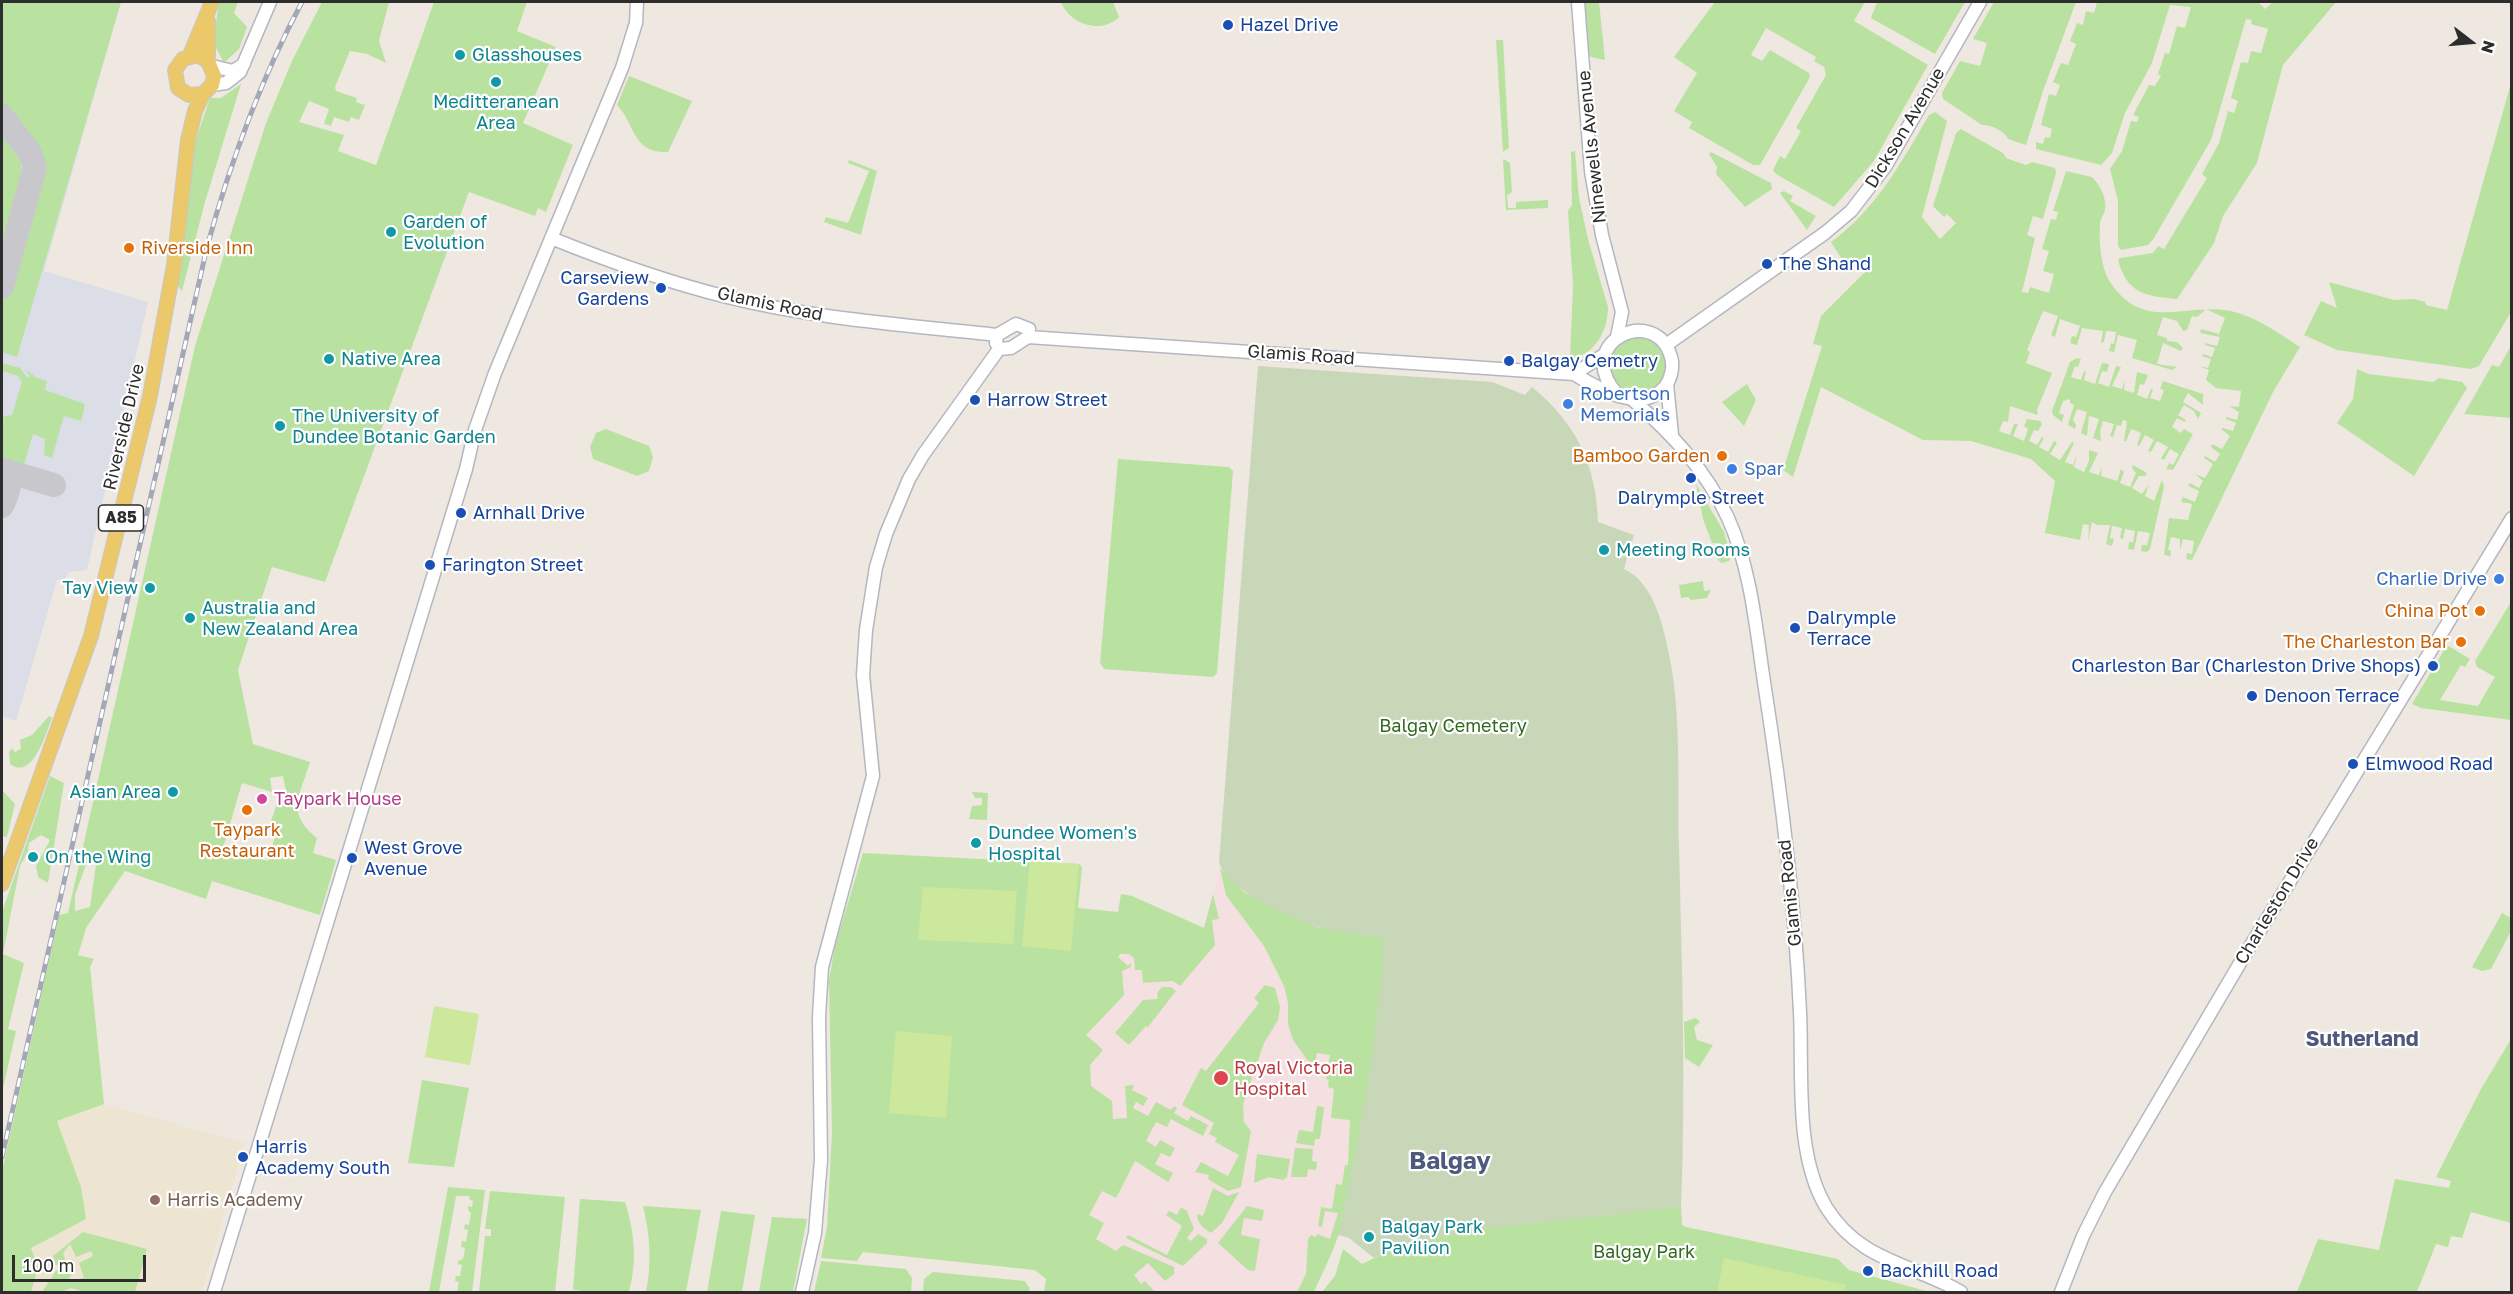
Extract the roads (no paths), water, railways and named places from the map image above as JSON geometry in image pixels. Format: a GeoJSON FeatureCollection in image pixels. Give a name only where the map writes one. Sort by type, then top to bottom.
{"type":"FeatureCollection","features":[{"type":"Feature","properties":{"kind":"main road"},"geometry":{"type":"LineString","coordinates":[[210,7],[190,55],[210,64]]}},
{"type":"Feature","properties":{"kind":"main road","name":"Riverside Drive"},"geometry":{"type":"LineString","coordinates":[[2,884],[91,636],[122,515],[163,331],[180,220],[188,140],[195,111],[214,76],[210,64],[210,7]]}},
{"type":"Feature","properties":{"kind":"main road","name":"Riverside Drive"},"geometry":{"type":"LineString","coordinates":[[188,140],[183,92],[175,82],[175,70],[183,59],[190,55]]}},
{"type":"Feature","properties":{"kind":"main road"},"geometry":{"type":"LineString","coordinates":[[183,92],[189,95],[207,90]]}},
{"type":"Feature","properties":{"kind":"street"},"geometry":{"type":"LineString","coordinates":[[207,90],[234,79],[245,64],[270,2]]}},
{"type":"Feature","properties":{"kind":"street"},"geometry":{"type":"LineString","coordinates":[[214,1293],[233,1222],[466,469],[481,413],[622,69],[636,23],[637,2]]}},
{"type":"Feature","properties":{"kind":"street","name":"Ninewells Avenue"},"geometry":{"type":"LineString","coordinates":[[1577,2],[1591,171],[1602,235],[1622,312],[1617,337]]}},
{"type":"Feature","properties":{"kind":"street","name":"Dickson Avenue"},"geometry":{"type":"LineString","coordinates":[[1666,345],[1825,232],[1857,203],[1885,167],[1980,2]]}},
{"type":"Feature","properties":{"kind":"street"},"geometry":{"type":"LineString","coordinates":[[210,64],[234,71],[245,64]]}},
{"type":"Feature","properties":{"kind":"street","name":"Glamis Road"},"geometry":{"type":"LineString","coordinates":[[551,238],[613,262],[727,297],[829,317],[997,335],[1016,324],[1029,329],[1028,337]]}},
{"type":"Feature","properties":{"kind":"street"},"geometry":{"type":"LineString","coordinates":[[1622,312],[1640,330],[1659,338],[1666,345],[1672,358],[1672,371],[1667,384],[1658,394],[1646,399],[1633,400]]}},
{"type":"Feature","properties":{"kind":"street"},"geometry":{"type":"LineString","coordinates":[[1574,374],[1605,354],[1617,337],[1640,330]]}},
{"type":"Feature","properties":{"kind":"street"},"geometry":{"type":"LineString","coordinates":[[802,1293],[815,1233],[818,1194],[821,1121],[819,1017],[822,967],[873,776],[864,685],[870,602],[886,534],[909,479],[923,455],[990,365],[999,349],[996,343],[997,335]]}},
{"type":"Feature","properties":{"kind":"street","name":"Glamis Road"},"geometry":{"type":"LineString","coordinates":[[999,349],[1011,348],[1028,337],[1574,374],[1633,400],[1672,435],[1698,465],[1729,519],[1746,573],[1784,830],[1798,979],[1805,1134],[1811,1172],[1827,1207],[1847,1234],[1860,1245],[1878,1257],[1961,1293]]}},
{"type":"Feature","properties":{"kind":"street"},"geometry":{"type":"LineString","coordinates":[[1605,354],[1603,368],[1607,382],[1617,393]]}},
{"type":"Feature","properties":{"kind":"street"},"geometry":{"type":"LineString","coordinates":[[1667,384],[1672,435]]}},
{"type":"Feature","properties":{"kind":"street","name":"Charleston Drive"},"geometry":{"type":"LineString","coordinates":[[2061,1293],[2083,1236],[2111,1182],[2240,963],[2511,518]]}},
{"type":"Feature","properties":{"kind":"railway"},"geometry":{"type":"LineString","coordinates":[[2,1157],[207,247],[226,184],[260,91],[302,2]]}},
{"type":"Feature","properties":{"kind":"place","name":"Hazel Drive"},"geometry":{"type":"Point","coordinates":[1228,25]}},
{"type":"Feature","properties":{"kind":"place","name":"Glasshouses"},"geometry":{"type":"Point","coordinates":[460,55]}},
{"type":"Feature","properties":{"kind":"place","name":"Meditteranean Area"},"geometry":{"type":"Point","coordinates":[496,82]}},
{"type":"Feature","properties":{"kind":"place","name":"Garden of Evolution"},"geometry":{"type":"Point","coordinates":[391,232]}},
{"type":"Feature","properties":{"kind":"place","name":"Riverside Inn"},"geometry":{"type":"Point","coordinates":[129,248]}},
{"type":"Feature","properties":{"kind":"place","name":"The Shand"},"geometry":{"type":"Point","coordinates":[1767,264]}},
{"type":"Feature","properties":{"kind":"place","name":"Carseview Gardens"},"geometry":{"type":"Point","coordinates":[661,288]}},
{"type":"Feature","properties":{"kind":"place","name":"Native Area"},"geometry":{"type":"Point","coordinates":[329,359]}},
{"type":"Feature","properties":{"kind":"place","name":"Balgay Cemetry"},"geometry":{"type":"Point","coordinates":[1509,361]}},
{"type":"Feature","properties":{"kind":"place","name":"Harrow Street"},"geometry":{"type":"Point","coordinates":[975,400]}},
{"type":"Feature","properties":{"kind":"place","name":"Robertson Memorials"},"geometry":{"type":"Point","coordinates":[1568,404]}},
{"type":"Feature","properties":{"kind":"place","name":"The University of Dundee Botanic Garden"},"geometry":{"type":"Point","coordinates":[280,426]}},
{"type":"Feature","properties":{"kind":"place","name":"Bamboo Garden"},"geometry":{"type":"Point","coordinates":[1722,456]}},
{"type":"Feature","properties":{"kind":"place","name":"Spar"},"geometry":{"type":"Point","coordinates":[1732,469]}},
{"type":"Feature","properties":{"kind":"place","name":"Dalrymple Street"},"geometry":{"type":"Point","coordinates":[1691,478]}},
{"type":"Feature","properties":{"kind":"place","name":"Arnhall Drive"},"geometry":{"type":"Point","coordinates":[461,513]}},
{"type":"Feature","properties":{"kind":"place","name":"Meeting Rooms"},"geometry":{"type":"Point","coordinates":[1604,550]}},
{"type":"Feature","properties":{"kind":"place","name":"Farington Street"},"geometry":{"type":"Point","coordinates":[430,565]}},
{"type":"Feature","properties":{"kind":"place","name":"Charlie Drive"},"geometry":{"type":"Point","coordinates":[2499,579]}},
{"type":"Feature","properties":{"kind":"place","name":"Tay View"},"geometry":{"type":"Point","coordinates":[150,588]}},
{"type":"Feature","properties":{"kind":"place","name":"China Pot"},"geometry":{"type":"Point","coordinates":[2480,611]}},
{"type":"Feature","properties":{"kind":"place","name":"Australia and New Zealand Area"},"geometry":{"type":"Point","coordinates":[190,618]}},
{"type":"Feature","properties":{"kind":"place","name":"Dalrymple Terrace"},"geometry":{"type":"Point","coordinates":[1795,628]}},
{"type":"Feature","properties":{"kind":"place","name":"The Charleston Bar"},"geometry":{"type":"Point","coordinates":[2461,642]}},
{"type":"Feature","properties":{"kind":"place","name":"Charleston Bar (Charleston Drive Shops)"},"geometry":{"type":"Point","coordinates":[2433,666]}},
{"type":"Feature","properties":{"kind":"place","name":"Denoon Terrace"},"geometry":{"type":"Point","coordinates":[2252,696]}},
{"type":"Feature","properties":{"kind":"place","name":"Elmwood Road"},"geometry":{"type":"Point","coordinates":[2353,764]}},
{"type":"Feature","properties":{"kind":"place","name":"Asian Area"},"geometry":{"type":"Point","coordinates":[173,792]}},
{"type":"Feature","properties":{"kind":"place","name":"Taypark House"},"geometry":{"type":"Point","coordinates":[262,799]}},
{"type":"Feature","properties":{"kind":"place","name":"Taypark Restaurant"},"geometry":{"type":"Point","coordinates":[247,810]}},
{"type":"Feature","properties":{"kind":"place","name":"Dundee Women's Hospital"},"geometry":{"type":"Point","coordinates":[976,843]}},
{"type":"Feature","properties":{"kind":"place","name":"On the Wing"},"geometry":{"type":"Point","coordinates":[33,857]}},
{"type":"Feature","properties":{"kind":"place","name":"West Grove Avenue"},"geometry":{"type":"Point","coordinates":[352,858]}},
{"type":"Feature","properties":{"kind":"place","name":"Royal Victoria Hospital"},"geometry":{"type":"Point","coordinates":[1221,1078]}},
{"type":"Feature","properties":{"kind":"place","name":"Harris Academy South"},"geometry":{"type":"Point","coordinates":[243,1157]}},
{"type":"Feature","properties":{"kind":"place","name":"Harris Academy"},"geometry":{"type":"Point","coordinates":[155,1200]}},
{"type":"Feature","properties":{"kind":"place","name":"Balgay Park Pavilion"},"geometry":{"type":"Point","coordinates":[1369,1237]}},
{"type":"Feature","properties":{"kind":"place","name":"Backhill Road"},"geometry":{"type":"Point","coordinates":[1868,1271]}},
{"type":"Feature","properties":{"kind":"district","name":"Sutherland"},"geometry":{"type":"Point","coordinates":[2362,1039]}},
{"type":"Feature","properties":{"kind":"district","name":"Balgay"},"geometry":{"type":"Point","coordinates":[1450,1161]}},
{"type":"Feature","properties":{"kind":"park label","name":"Balgay Cemetery"},"geometry":{"type":"Point","coordinates":[1453,726]}},
{"type":"Feature","properties":{"kind":"park label","name":"Balgay Park"},"geometry":{"type":"Point","coordinates":[1644,1252]}}]}
